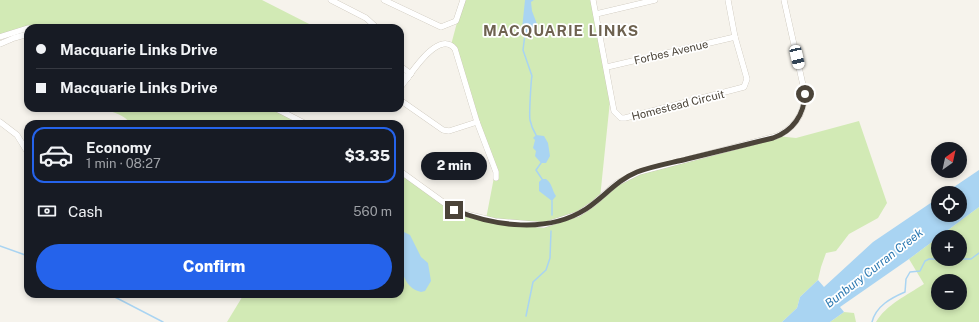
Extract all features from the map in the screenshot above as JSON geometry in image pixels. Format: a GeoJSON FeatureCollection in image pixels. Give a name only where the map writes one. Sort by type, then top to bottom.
{"type":"FeatureCollection","features":[{"type":"Feature","properties":{"kind":"street"},"geometry":{"type":"LineString","coordinates":[[331,0],[366,18],[373,24]]}},
{"type":"Feature","properties":{"kind":"street"},"geometry":{"type":"LineString","coordinates":[[384,0],[441,27],[456,21],[463,0]]}},
{"type":"Feature","properties":{"kind":"street","name":"Homestead Circuit"},"geometry":{"type":"LineString","coordinates":[[593,0],[607,67],[614,111],[621,118],[744,87],[747,79],[735,37],[728,0]]}},
{"type":"Feature","properties":{"kind":"street"},"geometry":{"type":"LineString","coordinates":[[596,14],[655,0]]}},
{"type":"Feature","properties":{"kind":"street"},"geometry":{"type":"LineString","coordinates":[[404,174],[454,210],[495,221],[544,225],[578,214],[597,201],[617,183],[639,172],[777,136],[788,130],[798,120],[803,108],[805,94],[784,0]]}},
{"type":"Feature","properties":{"kind":"street"},"geometry":{"type":"LineString","coordinates":[[0,37],[24,29]]}},
{"type":"Feature","properties":{"kind":"street"},"geometry":{"type":"LineString","coordinates":[[0,44],[24,35]]}},
{"type":"Feature","properties":{"kind":"street","name":"Forbes Avenue"},"geometry":{"type":"LineString","coordinates":[[607,67],[735,37]]}},
{"type":"Feature","properties":{"kind":"street"},"geometry":{"type":"LineString","coordinates":[[404,83],[430,50],[444,44],[452,45],[455,48],[477,122],[496,172],[496,178]]}},
{"type":"Feature","properties":{"kind":"street"},"geometry":{"type":"LineString","coordinates":[[404,70],[409,76]]}},
{"type":"Feature","properties":{"kind":"street"},"geometry":{"type":"LineString","coordinates":[[404,74],[409,76]]}},
{"type":"Feature","properties":{"kind":"street"},"geometry":{"type":"LineString","coordinates":[[404,103],[443,130],[449,130],[477,122]]}},
{"type":"Feature","properties":{"kind":"street"},"geometry":{"type":"LineString","coordinates":[[283,112],[298,120]]}},
{"type":"Feature","properties":{"kind":"street"},"geometry":{"type":"LineString","coordinates":[[0,122],[17,135],[24,146]]}},
{"type":"Feature","properties":{"kind":"green space"},"geometry":{"type":"Polygon","coordinates":[[[0,0],[262,0],[309,24],[24,24],[24,30],[0,37],[0,0]]]}},
{"type":"Feature","properties":{"kind":"green space","name":"MACQUARIE LINKS"},"geometry":{"type":"Polygon","coordinates":[[[463,0],[593,0],[611,91],[600,198],[630,175],[777,136],[796,138],[859,121],[887,203],[878,218],[849,234],[836,251],[826,253],[818,280],[800,297],[797,308],[782,322],[227,322],[242,298],[404,298],[404,175],[453,209],[486,219],[495,172],[451,45],[463,0]]]}},
{"type":"Feature","properties":{"kind":"green space"},"geometry":{"type":"Polygon","coordinates":[[[112,112],[282,112],[299,120],[127,120],[112,112]]]}},
{"type":"Feature","properties":{"kind":"green space"},"geometry":{"type":"Polygon","coordinates":[[[979,207],[979,322],[876,322],[891,305],[924,284],[909,259],[931,242],[931,266],[967,266],[967,230],[948,230],[959,222],[967,222],[967,216],[979,207]]]}},
{"type":"Feature","properties":{"kind":"green space"},"geometry":{"type":"Polygon","coordinates":[[[844,312],[854,313],[856,322],[830,322],[844,312]]]}},
{"type":"Feature","properties":{"kind":"water"},"geometry":{"type":"Polygon","coordinates":[[[525,0],[534,0],[531,2],[532,11],[537,24],[531,33],[527,35],[522,29],[525,0]]]}},
{"type":"Feature","properties":{"kind":"water"},"geometry":{"type":"Polygon","coordinates":[[[536,135],[544,136],[548,143],[550,156],[546,163],[541,163],[535,156],[536,151],[533,148],[535,140],[533,138],[536,135]]]}},
{"type":"Feature","properties":{"kind":"water"},"geometry":{"type":"Polygon","coordinates":[[[979,170],[979,207],[967,216],[967,186],[955,186],[979,170]]]}},
{"type":"Feature","properties":{"kind":"water"},"geometry":{"type":"Polygon","coordinates":[[[542,179],[546,179],[550,182],[556,196],[552,201],[539,191],[539,182],[542,179]]]}},
{"type":"Feature","properties":{"kind":"water"},"geometry":{"type":"Polygon","coordinates":[[[931,203],[931,222],[959,222],[948,230],[931,230],[931,243],[840,307],[844,312],[830,322],[782,322],[797,308],[800,297],[818,280],[824,287],[873,242],[931,203]]]}},
{"type":"Feature","properties":{"kind":"water"},"geometry":{"type":"Polygon","coordinates":[[[404,232],[410,235],[421,257],[428,263],[431,281],[425,291],[421,292],[407,283],[404,277],[404,232]]]}},
{"type":"Feature","properties":{"kind":"waterway"},"geometry":{"type":"LineString","coordinates":[[525,34],[523,50],[532,76],[530,120],[536,135]]}},
{"type":"Feature","properties":{"kind":"waterway"},"geometry":{"type":"LineString","coordinates":[[541,163],[536,170],[542,179]]}},
{"type":"Feature","properties":{"kind":"waterway"},"geometry":{"type":"LineString","coordinates":[[552,201],[552,215]]}},
{"type":"Feature","properties":{"kind":"waterway"},"geometry":{"type":"LineString","coordinates":[[526,316],[533,282],[546,270],[550,258],[551,231]]}},
{"type":"Feature","properties":{"kind":"waterway","name":"Bunbury Curran Creek"},"geometry":{"type":"LineString","coordinates":[[0,246],[24,255]]}},
{"type":"Feature","properties":{"kind":"waterway"},"geometry":{"type":"LineString","coordinates":[[872,322],[877,311],[885,303],[905,292],[906,279],[910,272],[920,271],[925,261],[929,259],[971,259],[979,253]]}},
{"type":"Feature","properties":{"kind":"waterway","name":"Bunbury Curran Creek"},"geometry":{"type":"LineString","coordinates":[[117,298],[163,322]]}},
{"type":"Feature","properties":{"kind":"district","name":"MACQUARIE LINKS"},"geometry":{"type":"Point","coordinates":[561,30]}},
{"type":"Feature","properties":{"kind":"route"},"geometry":{"type":"LineString","coordinates":[[454,210],[476,217],[511,223],[544,225],[556,222],[578,214],[586,209],[617,183],[630,175],[647,169],[773,138],[783,134],[798,120],[805,101],[805,94]]}}]}
